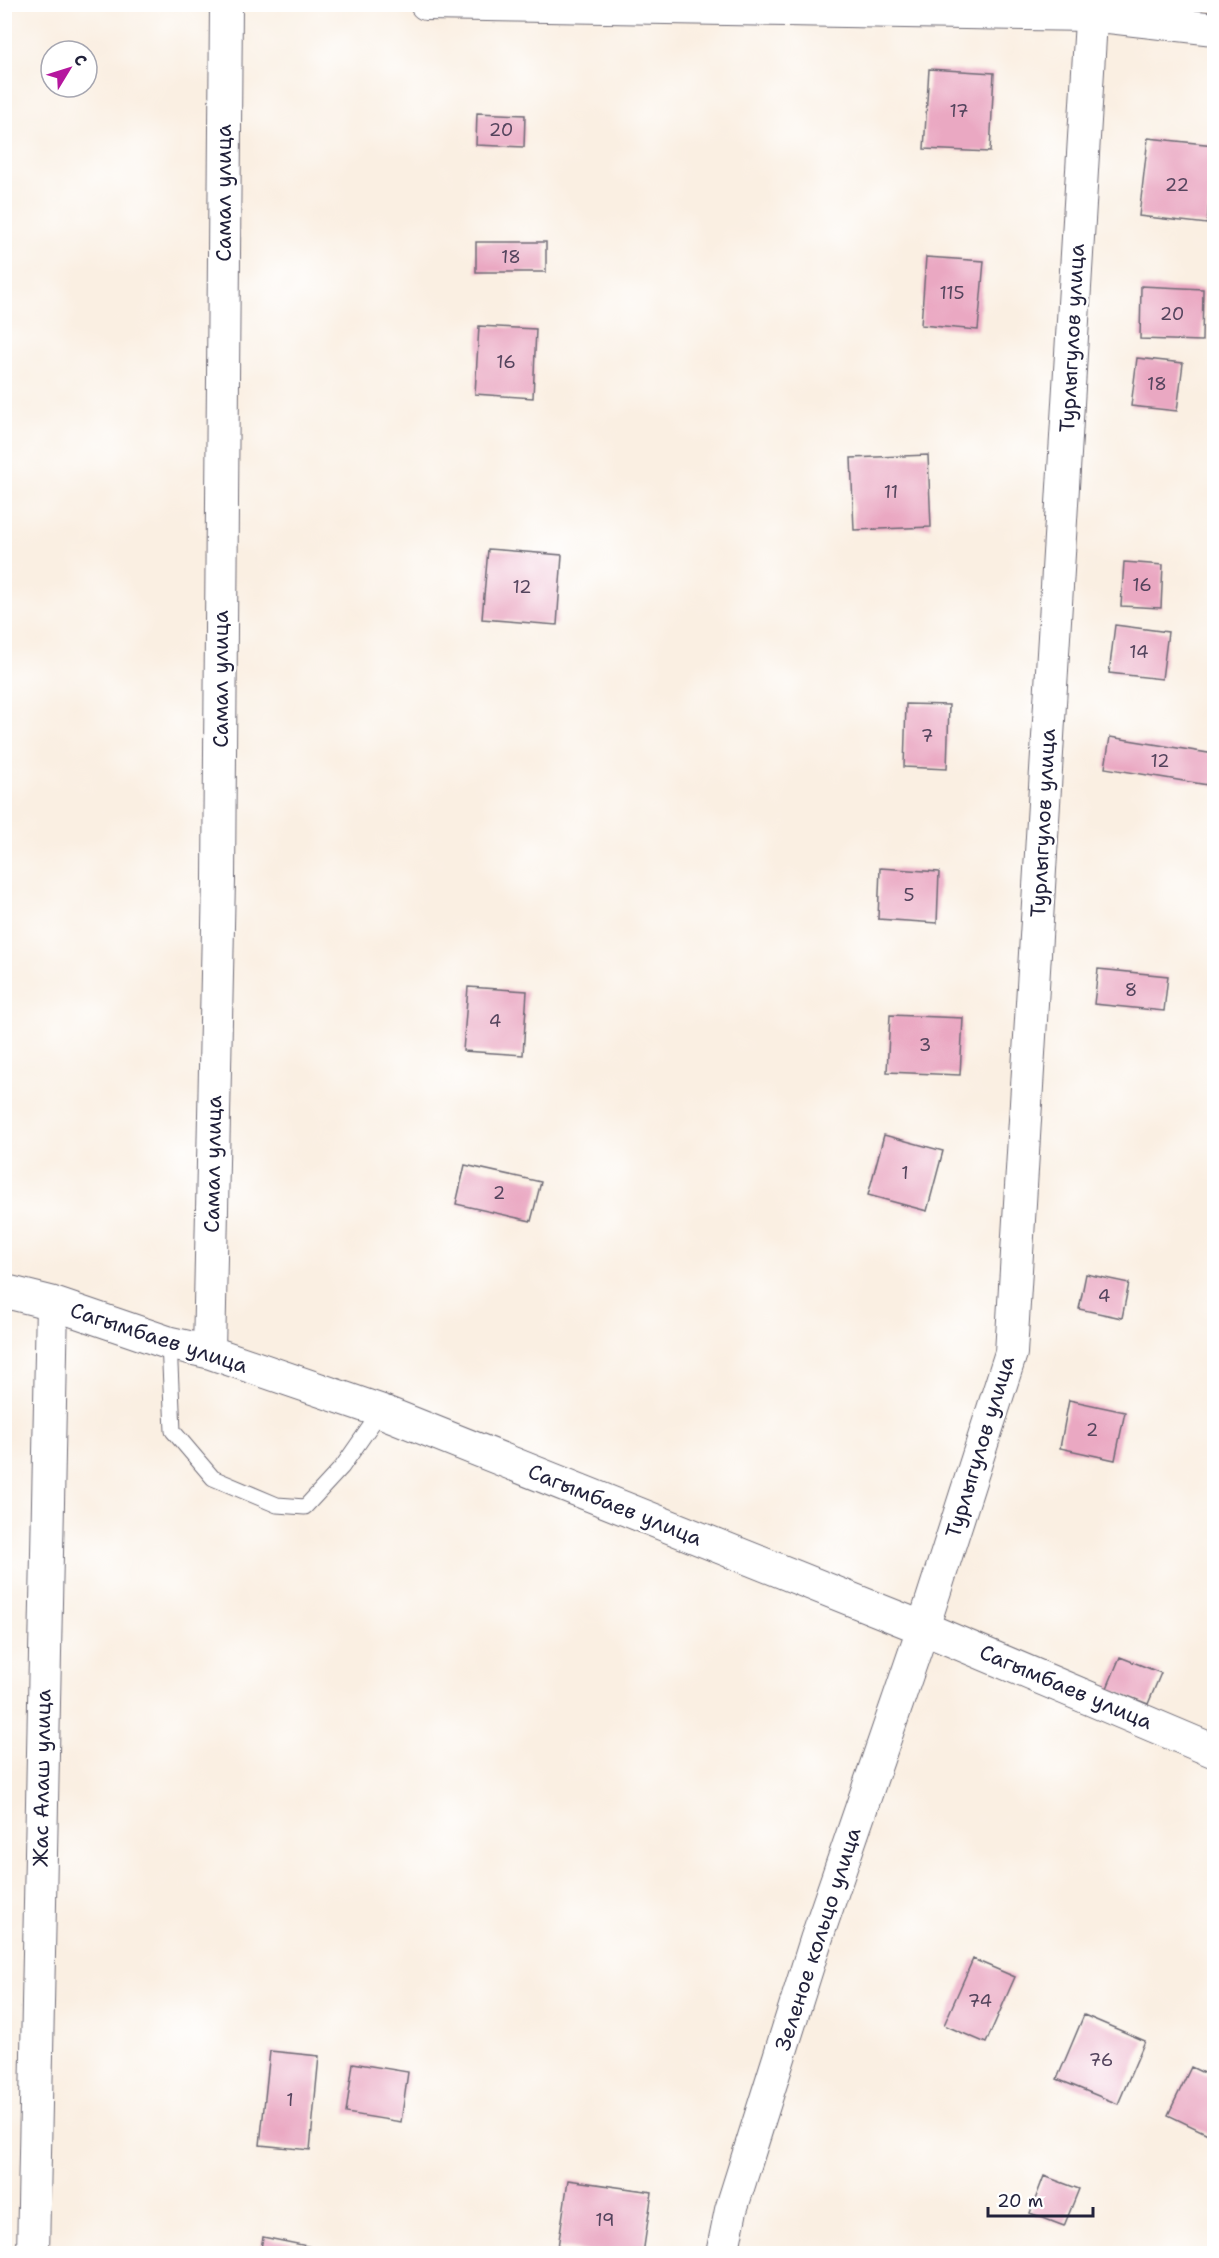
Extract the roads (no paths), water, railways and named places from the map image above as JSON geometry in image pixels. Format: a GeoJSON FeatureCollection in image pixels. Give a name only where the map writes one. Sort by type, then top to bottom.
{"type":"FeatureCollection","features":[{"type":"Feature","properties":{"kind":"street","name":"Самал улица"},"geometry":{"type":"LineString","coordinates":[[209,1352],[219,867],[226,4]]}},
{"type":"Feature","properties":{"kind":"street"},"geometry":{"type":"LineString","coordinates":[[426,4],[1091,10],[1215,30]]}},
{"type":"Feature","properties":{"kind":"street","name":"Турлыгулов улица"},"geometry":{"type":"LineString","coordinates":[[923,1628],[1011,1353],[1091,10]]}},
{"type":"Feature","properties":{"kind":"street","name":"Сагымбаев улица"},"geometry":{"type":"LineString","coordinates":[[4,1291],[52,1303],[169,1343],[209,1352],[381,1411],[923,1628],[1215,1750]]}},
{"type":"Feature","properties":{"kind":"street","name":"Жас Алаш улица"},"geometry":{"type":"LineString","coordinates":[[33,2253],[52,1303]]}},
{"type":"Feature","properties":{"kind":"street","name":"Зеленое кольцо улица"},"geometry":{"type":"LineString","coordinates":[[722,2253],[731,2210],[816,1940],[923,1628]]}},
{"type":"Feature","properties":{"kind":"lane"},"geometry":{"type":"LineString","coordinates":[[169,1343],[173,1431],[213,1478],[277,1505],[305,1507],[342,1467],[381,1411]]}}]}
